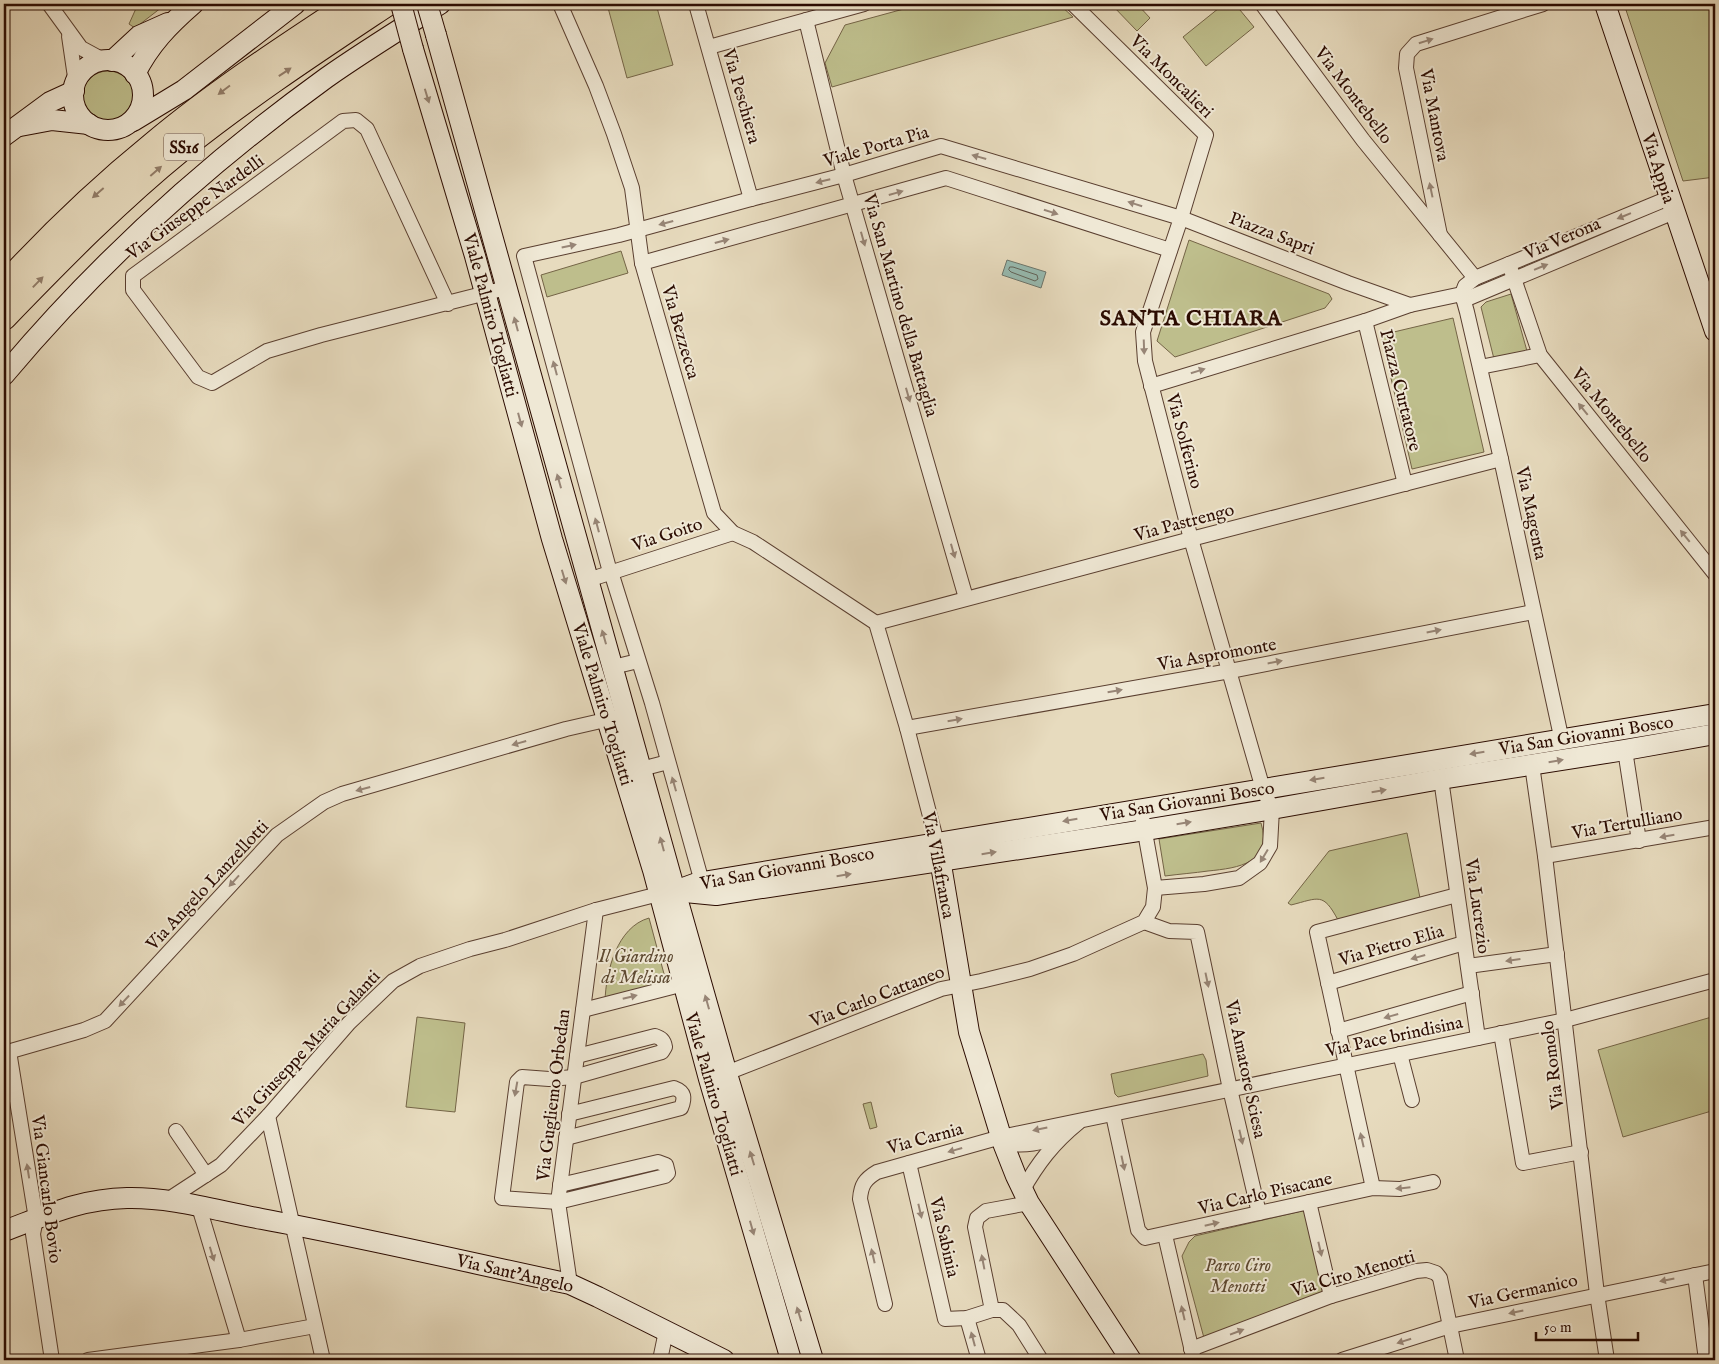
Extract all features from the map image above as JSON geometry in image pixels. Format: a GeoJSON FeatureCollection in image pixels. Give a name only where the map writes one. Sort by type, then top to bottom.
{"type":"FeatureCollection","features":[{"type":"Feature","properties":{"kind":"highway","name":"SS16"},"geometry":{"type":"LineString","coordinates":[[4,286],[31,256],[88,201],[153,144],[228,87],[351,4]]}},
{"type":"Feature","properties":{"kind":"highway","name":"SS16"},"geometry":{"type":"LineString","coordinates":[[4,317],[90,228],[182,148],[267,84],[386,4]]}},
{"type":"Feature","properties":{"kind":"street"},"geometry":{"type":"LineString","coordinates":[[49,4],[81,48],[109,61],[121,63],[138,78],[158,90],[184,90]]}},
{"type":"Feature","properties":{"kind":"street"},"geometry":{"type":"LineString","coordinates":[[130,122],[138,114],[142,104],[143,94],[138,78],[144,57],[166,28],[193,4]]}},
{"type":"Feature","properties":{"kind":"street"},"geometry":{"type":"LineString","coordinates":[[69,32],[75,88],[74,101],[77,110],[89,124],[99,129],[110,130],[121,128],[184,90],[295,4]]}},
{"type":"Feature","properties":{"kind":"street","name":"Viale Palmiro Togliatti"},"geometry":{"type":"LineString","coordinates":[[401,4],[485,294],[552,540],[617,717],[718,1077],[791,1360]]}},
{"type":"Feature","properties":{"kind":"street","name":"Viale Palmiro Togliatti"},"geometry":{"type":"LineString","coordinates":[[427,4],[613,667],[617,717],[641,768],[684,984],[718,1077],[813,1360]]}},
{"type":"Feature","properties":{"kind":"street"},"geometry":{"type":"LineString","coordinates":[[4,375],[42,330],[104,265],[182,192],[262,126],[327,77],[440,4]]}},
{"type":"Feature","properties":{"kind":"street","name":"Via Bezzecca"},"geometry":{"type":"LineString","coordinates":[[560,4],[592,77],[632,188],[642,263],[714,513],[733,533],[753,542],[876,623]]}},
{"type":"Feature","properties":{"kind":"street","name":"Via Peschiera"},"geometry":{"type":"LineString","coordinates":[[696,4],[751,199]]}},
{"type":"Feature","properties":{"kind":"street"},"geometry":{"type":"LineString","coordinates":[[709,47],[864,4]]}},
{"type":"Feature","properties":{"kind":"street","name":"Via Moncalieri"},"geometry":{"type":"LineString","coordinates":[[1073,4],[1206,136],[1181,218]]}},
{"type":"Feature","properties":{"kind":"street","name":"Via Montebello"},"geometry":{"type":"LineString","coordinates":[[1262,4],[1363,140],[1474,278]]}},
{"type":"Feature","properties":{"kind":"street","name":"Via Mantova"},"geometry":{"type":"LineString","coordinates":[[1441,238],[1406,68],[1407,54],[1416,44],[1544,4]]}},
{"type":"Feature","properties":{"kind":"street","name":"Via Appia"},"geometry":{"type":"LineString","coordinates":[[1605,4],[1715,331]]}},
{"type":"Feature","properties":{"kind":"street"},"geometry":{"type":"LineString","coordinates":[[9,128],[75,88],[80,75],[87,68],[96,63],[109,61],[139,36],[176,19]]}},
{"type":"Feature","properties":{"kind":"street","name":"Via San Martino della Battaglia"},"geometry":{"type":"LineString","coordinates":[[806,20],[844,176],[966,598]]}},
{"type":"Feature","properties":{"kind":"street"},"geometry":{"type":"LineString","coordinates":[[9,128],[52,120],[89,124]]}},
{"type":"Feature","properties":{"kind":"street","name":"Via Giuseppe Nardelli"},"geometry":{"type":"LineString","coordinates":[[448,304],[367,129],[356,120],[343,121],[133,276],[133,290],[198,377],[212,383],[267,351],[322,335],[448,304],[506,288]]}},
{"type":"Feature","properties":{"kind":"street","name":"Viale Porta Pia"},"geometry":{"type":"LineString","coordinates":[[637,230],[844,176],[941,146],[1181,218]]}},
{"type":"Feature","properties":{"kind":"street"},"geometry":{"type":"LineString","coordinates":[[642,263],[946,178],[1170,250]]}},
{"type":"Feature","properties":{"kind":"street","name":"Via Verona"},"geometry":{"type":"LineString","coordinates":[[1474,278],[1672,205]]}},
{"type":"Feature","properties":{"kind":"street","name":"Via Verona"},"geometry":{"type":"LineString","coordinates":[[1463,297],[1514,279],[1672,205]]}},
{"type":"Feature","properties":{"kind":"street","name":"Via Solferino"},"geometry":{"type":"LineString","coordinates":[[1181,218],[1144,332],[1145,361],[1191,539],[1263,788]]}},
{"type":"Feature","properties":{"kind":"street","name":"Piazza Sapri"},"geometry":{"type":"LineString","coordinates":[[1181,218],[1348,283]]}},
{"type":"Feature","properties":{"kind":"street"},"geometry":{"type":"LineString","coordinates":[[637,230],[524,256],[611,572],[702,882]]}},
{"type":"Feature","properties":{"kind":"street","name":"Via Montebello"},"geometry":{"type":"LineString","coordinates":[[1509,264],[1540,355],[1715,574]]}},
{"type":"Feature","properties":{"kind":"street"},"geometry":{"type":"LineString","coordinates":[[1463,297],[1465,286],[1474,278]]}},
{"type":"Feature","properties":{"kind":"street","name":"Piazza Curtatore"},"geometry":{"type":"LineString","coordinates":[[1348,283],[1410,306]]}},
{"type":"Feature","properties":{"kind":"street","name":"Piazza Curtatore"},"geometry":{"type":"LineString","coordinates":[[1405,484],[1365,321],[1410,306],[1463,297]]}},
{"type":"Feature","properties":{"kind":"street","name":"Via Magenta"},"geometry":{"type":"LineString","coordinates":[[1463,297],[1501,460],[1562,740]]}},
{"type":"Feature","properties":{"kind":"street"},"geometry":{"type":"LineString","coordinates":[[1151,386],[1365,321]]}},
{"type":"Feature","properties":{"kind":"street"},"geometry":{"type":"LineString","coordinates":[[1480,367],[1540,355]]}},
{"type":"Feature","properties":{"kind":"street","name":"Via Pastrengo"},"geometry":{"type":"LineString","coordinates":[[876,623],[1191,539],[1501,460]]}},
{"type":"Feature","properties":{"kind":"street","name":"Via Goito"},"geometry":{"type":"LineString","coordinates":[[611,572],[733,533]]}},
{"type":"Feature","properties":{"kind":"street"},"geometry":{"type":"LineString","coordinates":[[588,580],[611,572]]}},
{"type":"Feature","properties":{"kind":"street","name":"Via Aspromonte"},"geometry":{"type":"LineString","coordinates":[[907,728],[1230,671],[1533,612]]}},
{"type":"Feature","properties":{"kind":"street","name":"Via Villafranca"},"geometry":{"type":"LineString","coordinates":[[876,623],[907,728],[939,851],[969,1032],[1002,1140],[1026,1197],[1131,1360]]}},
{"type":"Feature","properties":{"kind":"street"},"geometry":{"type":"LineString","coordinates":[[613,667],[638,661]]}},
{"type":"Feature","properties":{"kind":"street","name":"Via San Giovanni Bosco"},"geometry":{"type":"LineString","coordinates":[[939,851],[1140,808],[1715,714]]}},
{"type":"Feature","properties":{"kind":"street","name":"Via Angelo Lanzellotti"},"geometry":{"type":"LineString","coordinates":[[7,1052],[84,1030],[106,1021],[277,835],[324,802],[342,794],[566,729],[617,717]]}},
{"type":"Feature","properties":{"kind":"street","name":"Via San Giovanni Bosco"},"geometry":{"type":"LineString","coordinates":[[667,893],[702,882],[939,851],[1145,830],[1715,734]]}},
{"type":"Feature","properties":{"kind":"street"},"geometry":{"type":"LineString","coordinates":[[1625,750],[1639,841]]}},
{"type":"Feature","properties":{"kind":"street"},"geometry":{"type":"LineString","coordinates":[[641,768],[668,762]]}},
{"type":"Feature","properties":{"kind":"street","name":"Via Romolo"},"geometry":{"type":"LineString","coordinates":[[1532,765],[1558,954],[1597,1294],[1607,1360]]}},
{"type":"Feature","properties":{"kind":"street","name":"Via Lucrezio"},"geometry":{"type":"LineString","coordinates":[[1441,779],[1478,1038]]}},
{"type":"Feature","properties":{"kind":"street"},"geometry":{"type":"LineString","coordinates":[[1155,888],[1204,884],[1239,878],[1260,863],[1270,846],[1272,809],[1263,788]]}},
{"type":"Feature","properties":{"kind":"street"},"geometry":{"type":"LineString","coordinates":[[1140,808],[1155,888],[1153,907],[1144,922]]}},
{"type":"Feature","properties":{"kind":"street","name":"Via Tertulliano"},"geometry":{"type":"LineString","coordinates":[[1545,856],[1715,827]]}},
{"type":"Feature","properties":{"kind":"street"},"geometry":{"type":"LineString","coordinates":[[667,893],[716,894],[939,851]]}},
{"type":"Feature","properties":{"kind":"street","name":"Via Giuseppe Maria Galanti"},"geometry":{"type":"LineString","coordinates":[[166,1201],[221,1165],[268,1116],[349,1024],[393,981],[420,966],[596,910],[667,893]]}},
{"type":"Feature","properties":{"kind":"street"},"geometry":{"type":"LineString","coordinates":[[1373,1188],[1317,932],[1457,895]]}},
{"type":"Feature","properties":{"kind":"street","name":"Via Gugliemo Orbedan"},"geometry":{"type":"LineString","coordinates":[[570,1284],[558,1202],[596,910]]}},
{"type":"Feature","properties":{"kind":"street","name":"Via Carlo Cattaneo"},"geometry":{"type":"LineString","coordinates":[[718,1077],[941,989],[981,982],[1030,969],[1073,954],[1144,922]]}},
{"type":"Feature","properties":{"kind":"street","name":"Via Amatore Sciesa"},"geometry":{"type":"LineString","coordinates":[[1144,922],[1169,931],[1197,932],[1259,1214]]}},
{"type":"Feature","properties":{"kind":"street","name":"Via Pietro Elia"},"geometry":{"type":"LineString","coordinates":[[1328,983],[1464,943]]}},
{"type":"Feature","properties":{"kind":"street"},"geometry":{"type":"LineString","coordinates":[[1468,966],[1558,954]]}},
{"type":"Feature","properties":{"kind":"street","name":"Via Pace brindisina"},"geometry":{"type":"LineString","coordinates":[[1002,1140],[1062,1124],[1565,1020],[1715,980]]}},
{"type":"Feature","properties":{"kind":"street"},"geometry":{"type":"LineString","coordinates":[[583,1010],[684,984]]}},
{"type":"Feature","properties":{"kind":"street"},"geometry":{"type":"LineString","coordinates":[[1338,1031],[1472,993]]}},
{"type":"Feature","properties":{"kind":"street"},"geometry":{"type":"LineString","coordinates":[[1501,1033],[1523,1162],[1581,1152]]}},
{"type":"Feature","properties":{"kind":"street"},"geometry":{"type":"LineString","coordinates":[[560,1185],[658,1162],[664,1162],[668,1168],[665,1176],[558,1202],[502,1198],[516,1082],[522,1077],[549,1079],[574,1077],[662,1052],[665,1047],[661,1038],[655,1036],[577,1056]]}},
{"type":"Feature","properties":{"kind":"street","name":"Via Giancarlo Bovio"},"geometry":{"type":"LineString","coordinates":[[7,1052],[36,1219],[32,1234],[52,1360]]}},
{"type":"Feature","properties":{"kind":"street"},"geometry":{"type":"LineString","coordinates":[[1400,1054],[1412,1100]]}},
{"type":"Feature","properties":{"kind":"street"},"geometry":{"type":"LineString","coordinates":[[566,1138],[681,1108],[684,1096],[679,1090],[674,1088],[569,1114]]}},
{"type":"Feature","properties":{"kind":"street","name":"Via Carlo Pisacane"},"geometry":{"type":"LineString","coordinates":[[1112,1115],[1138,1230],[1146,1238],[1373,1188],[1400,1189],[1433,1182]]}},
{"type":"Feature","properties":{"kind":"street"},"geometry":{"type":"LineString","coordinates":[[268,1116],[324,1360]]}},
{"type":"Feature","properties":{"kind":"street","name":"Via Pace brindisina"},"geometry":{"type":"LineString","coordinates":[[1026,1197],[1043,1157],[1062,1136],[1079,1122]]}},
{"type":"Feature","properties":{"kind":"street"},"geometry":{"type":"LineString","coordinates":[[176,1131],[206,1175]]}},
{"type":"Feature","properties":{"kind":"street","name":"Via Pace brindisina"},"geometry":{"type":"LineString","coordinates":[[1002,1140],[1017,1146],[1028,1146],[1062,1136]]}},
{"type":"Feature","properties":{"kind":"street","name":"Via Carnia"},"geometry":{"type":"LineString","coordinates":[[885,1304],[860,1199],[861,1188],[866,1177],[876,1172],[909,1163],[1002,1140]]}},
{"type":"Feature","properties":{"kind":"street","name":"Via Sabinia"},"geometry":{"type":"LineString","coordinates":[[909,1163],[945,1319],[967,1318]]}},
{"type":"Feature","properties":{"kind":"street"},"geometry":{"type":"LineString","coordinates":[[1026,1197],[986,1211],[976,1218],[976,1227],[998,1310],[1019,1325],[1041,1360]]}},
{"type":"Feature","properties":{"kind":"street","name":"Via Sant'Angelo"},"geometry":{"type":"LineString","coordinates":[[4,1231],[60,1209],[87,1202],[128,1198],[166,1201],[292,1224],[570,1284],[724,1360]]}},
{"type":"Feature","properties":{"kind":"street"},"geometry":{"type":"LineString","coordinates":[[1309,1202],[1331,1296]]}},
{"type":"Feature","properties":{"kind":"street"},"geometry":{"type":"LineString","coordinates":[[199,1207],[238,1340]]}},
{"type":"Feature","properties":{"kind":"street"},"geometry":{"type":"LineString","coordinates":[[1165,1235],[1193,1355]]}},
{"type":"Feature","properties":{"kind":"street","name":"Via Ciro Menotti"},"geometry":{"type":"LineString","coordinates":[[1193,1355],[1331,1296],[1416,1271],[1427,1270],[1436,1273],[1440,1278],[1450,1326]]}},
{"type":"Feature","properties":{"kind":"street","name":"Via Germanico"},"geometry":{"type":"LineString","coordinates":[[1342,1360],[1450,1326],[1715,1271]]}},
{"type":"Feature","properties":{"kind":"street"},"geometry":{"type":"LineString","coordinates":[[1695,1275],[1706,1360]]}},
{"type":"Feature","properties":{"kind":"street"},"geometry":{"type":"LineString","coordinates":[[979,1360],[967,1318],[998,1310]]}},
{"type":"Feature","properties":{"kind":"street"},"geometry":{"type":"LineString","coordinates":[[88,1360],[238,1340],[316,1326]]}},
{"type":"Feature","properties":{"kind":"street"},"geometry":{"type":"LineString","coordinates":[[1450,1326],[1457,1360]]}},
{"type":"Feature","properties":{"kind":"street"},"geometry":{"type":"LineString","coordinates":[[660,1360],[666,1331]]}},
{"type":"Feature","properties":{"kind":"green space"},"geometry":{"type":"Polygon","coordinates":[[[138,4],[166,4],[135,28],[129,24],[138,4]]]}},
{"type":"Feature","properties":{"kind":"green space"},"geometry":{"type":"Polygon","coordinates":[[[607,4],[656,4],[673,65],[627,78],[607,4]]]}},
{"type":"Feature","properties":{"kind":"green space"},"geometry":{"type":"Polygon","coordinates":[[[922,4],[1059,4],[1073,17],[832,87],[825,63],[845,25],[922,4]]]}},
{"type":"Feature","properties":{"kind":"green space"},"geometry":{"type":"Polygon","coordinates":[[[1111,4],[1137,4],[1150,18],[1137,31],[1111,4]]]}},
{"type":"Feature","properties":{"kind":"green space"},"geometry":{"type":"Polygon","coordinates":[[[1224,4],[1235,4],[1254,27],[1206,66],[1183,37],[1224,4]]]}},
{"type":"Feature","properties":{"kind":"green space"},"geometry":{"type":"Polygon","coordinates":[[[1624,4],[1715,4],[1715,177],[1683,181],[1624,4]]]}},
{"type":"Feature","properties":{"kind":"green space"},"geometry":{"type":"Polygon","coordinates":[[[108,71],[118,73],[126,79],[132,87],[134,97],[132,107],[126,115],[118,121],[108,123],[98,121],[90,115],[84,107],[82,97],[84,87],[90,79],[98,73],[108,71]]]}},
{"type":"Feature","properties":{"kind":"green space"},"geometry":{"type":"Polygon","coordinates":[[[1189,240],[1329,294],[1332,299],[1325,308],[1175,357],[1157,341],[1189,240]]]}},
{"type":"Feature","properties":{"kind":"green space"},"geometry":{"type":"Polygon","coordinates":[[[621,251],[628,273],[547,297],[541,275],[621,251]]]}},
{"type":"Feature","properties":{"kind":"green space"},"geometry":{"type":"Polygon","coordinates":[[[1511,294],[1527,351],[1494,359],[1481,307],[1486,302],[1511,294]]]}},
{"type":"Feature","properties":{"kind":"green space"},"geometry":{"type":"Polygon","coordinates":[[[1453,318],[1484,452],[1412,469],[1381,335],[1453,318]]]}},
{"type":"Feature","properties":{"kind":"green space"},"geometry":{"type":"Polygon","coordinates":[[[1261,823],[1262,847],[1258,855],[1251,861],[1220,870],[1165,876],[1159,839],[1261,823]]]}},
{"type":"Feature","properties":{"kind":"green space"},"geometry":{"type":"Polygon","coordinates":[[[1407,833],[1420,898],[1338,920],[1328,905],[1319,899],[1291,905],[1288,903],[1329,851],[1407,833]]]}},
{"type":"Feature","properties":{"kind":"green space","name":"Il Giardino di Melissa"},"geometry":{"type":"Polygon","coordinates":[[[649,918],[667,985],[605,1001],[611,964],[621,940],[638,923],[649,918]]]}},
{"type":"Feature","properties":{"kind":"green space"},"geometry":{"type":"Polygon","coordinates":[[[1715,1016],[1715,1110],[1623,1137],[1598,1050],[1715,1016]]]}},
{"type":"Feature","properties":{"kind":"green space"},"geometry":{"type":"Polygon","coordinates":[[[417,1017],[465,1023],[455,1112],[406,1107],[417,1017]]]}},
{"type":"Feature","properties":{"kind":"green space"},"geometry":{"type":"Polygon","coordinates":[[[1203,1054],[1206,1060],[1208,1076],[1118,1097],[1115,1094],[1111,1074],[1203,1054]]]}},
{"type":"Feature","properties":{"kind":"green space"},"geometry":{"type":"Polygon","coordinates":[[[871,1102],[877,1127],[870,1129],[863,1104],[871,1102]]]}},
{"type":"Feature","properties":{"kind":"green space","name":"Parco Ciro Menotti"},"geometry":{"type":"Polygon","coordinates":[[[1306,1210],[1325,1296],[1204,1338],[1182,1256],[1189,1242],[1195,1236],[1306,1210]]]}},
{"type":"Feature","properties":{"kind":"water"},"geometry":{"type":"Polygon","coordinates":[[[1007,260],[1046,272],[1041,288],[1002,275],[1007,260]]]}},
{"type":"Feature","properties":{"kind":"district","name":"SANTA CHIARA"},"geometry":{"type":"Point","coordinates":[1191,317]}}]}
